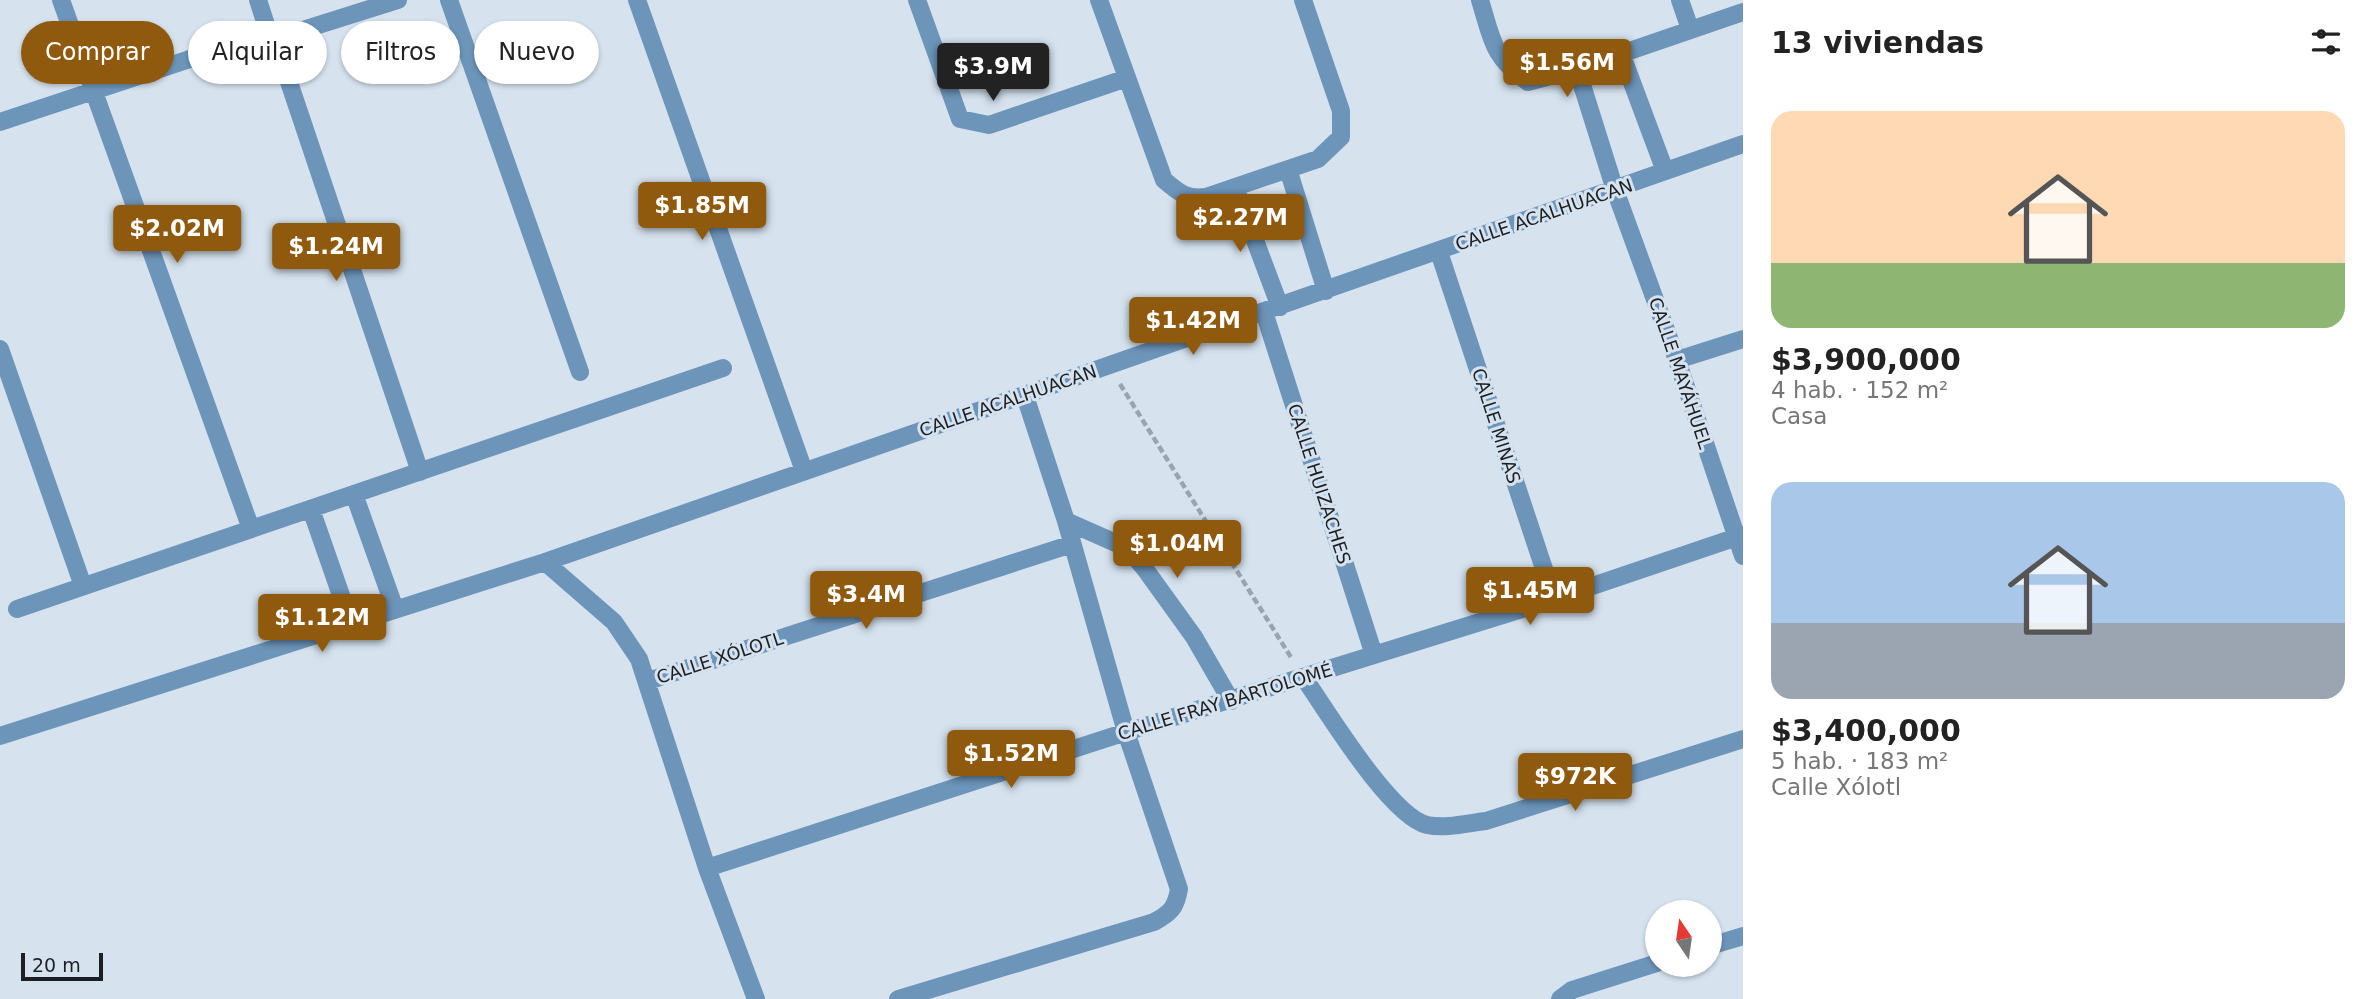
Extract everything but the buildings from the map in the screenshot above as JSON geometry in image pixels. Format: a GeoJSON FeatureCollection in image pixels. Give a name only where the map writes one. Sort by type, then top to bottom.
{"type":"FeatureCollection","features":[{"type":"Feature","properties":{"kind":"street"},"geometry":{"type":"LineString","coordinates":[[258,0],[271,40],[398,0]]}},
{"type":"Feature","properties":{"kind":"street"},"geometry":{"type":"LineString","coordinates":[[449,0],[580,372]]}},
{"type":"Feature","properties":{"kind":"street"},"geometry":{"type":"LineString","coordinates":[[637,0],[804,471]]}},
{"type":"Feature","properties":{"kind":"street"},"geometry":{"type":"LineString","coordinates":[[917,0],[960,119],[989,125],[1127,78]]}},
{"type":"Feature","properties":{"kind":"street"},"geometry":{"type":"LineString","coordinates":[[1099,0],[1164,180],[1180,194],[1193,199],[1318,159],[1341,137],[1341,111],[1303,0]]}},
{"type":"Feature","properties":{"kind":"street"},"geometry":{"type":"LineString","coordinates":[[1479,0],[1496,51],[1506,66],[1528,82],[1577,69],[1743,12]]}},
{"type":"Feature","properties":{"kind":"street"},"geometry":{"type":"LineString","coordinates":[[1680,0],[1690,29]]}},
{"type":"Feature","properties":{"kind":"street"},"geometry":{"type":"LineString","coordinates":[[64,7],[251,529]]}},
{"type":"Feature","properties":{"kind":"street"},"geometry":{"type":"LineString","coordinates":[[1621,53],[1665,172]]}},
{"type":"Feature","properties":{"kind":"street"},"geometry":{"type":"LineString","coordinates":[[0,122],[188,59]]}},
{"type":"Feature","properties":{"kind":"street","name":"CALLE MAYÁHUEL"},"geometry":{"type":"LineString","coordinates":[[1577,69],[1615,190],[1740,536],[1743,556]]}},
{"type":"Feature","properties":{"kind":"street"},"geometry":{"type":"LineString","coordinates":[[290,84],[420,472]]}},
{"type":"Feature","properties":{"kind":"street","name":"CALLE ACALHUACAN"},"geometry":{"type":"LineString","coordinates":[[0,736],[545,562],[1743,144]]}},
{"type":"Feature","properties":{"kind":"street"},"geometry":{"type":"LineString","coordinates":[[1289,169],[1326,291]]}},
{"type":"Feature","properties":{"kind":"street","name":"CALLE HUIZACHES"},"geometry":{"type":"LineString","coordinates":[[1236,187],[1374,655]]}},
{"type":"Feature","properties":{"kind":"street","name":"CALLE MINAS"},"geometry":{"type":"LineString","coordinates":[[1439,252],[1554,600]]}},
{"type":"Feature","properties":{"kind":"street"},"geometry":{"type":"LineString","coordinates":[[1677,360],[1743,339]]}},
{"type":"Feature","properties":{"kind":"street"},"geometry":{"type":"LineString","coordinates":[[0,349],[83,586]]}},
{"type":"Feature","properties":{"kind":"street"},"geometry":{"type":"LineString","coordinates":[[17,609],[723,368]]}},
{"type":"Feature","properties":{"kind":"street"},"geometry":{"type":"LineString","coordinates":[[898,999],[1154,922],[1170,914],[1177,904],[1179,889],[1126,732],[1066,521],[1025,396]]}},
{"type":"Feature","properties":{"kind":"street"},"geometry":{"type":"LineString","coordinates":[[354,494],[395,609]]}},
{"type":"Feature","properties":{"kind":"street"},"geometry":{"type":"LineString","coordinates":[[311,509],[351,624]]}},
{"type":"Feature","properties":{"kind":"street"},"geometry":{"type":"LineString","coordinates":[[1066,521],[1126,548],[1194,637],[1231,702]]}},
{"type":"Feature","properties":{"kind":"street","name":"CALLE FRAY BARTOLOMÉ"},"geometry":{"type":"LineString","coordinates":[[707,868],[1126,732],[1231,702],[1554,600],[1740,536]]}},
{"type":"Feature","properties":{"kind":"street","name":"CALLE XÓLOTL"},"geometry":{"type":"LineString","coordinates":[[648,681],[1072,544]]}},
{"type":"Feature","properties":{"kind":"street"},"geometry":{"type":"LineString","coordinates":[[545,562],[614,622],[639,659],[707,868],[756,999]]}},
{"type":"Feature","properties":{"kind":"street"},"geometry":{"type":"LineString","coordinates":[[1304,678],[1339,730],[1408,816],[1427,825],[1446,826],[1486,821],[1743,739]]}},
{"type":"Feature","properties":{"kind":"street"},"geometry":{"type":"LineString","coordinates":[[1722,942],[1743,936]]}},
{"type":"Feature","properties":{"kind":"street"},"geometry":{"type":"LineString","coordinates":[[1560,999],[1572,990],[1645,967]]}},
{"type":"Feature","properties":{"kind":"path"},"geometry":{"type":"LineString","coordinates":[[1109,366],[1304,678]]}}]}
